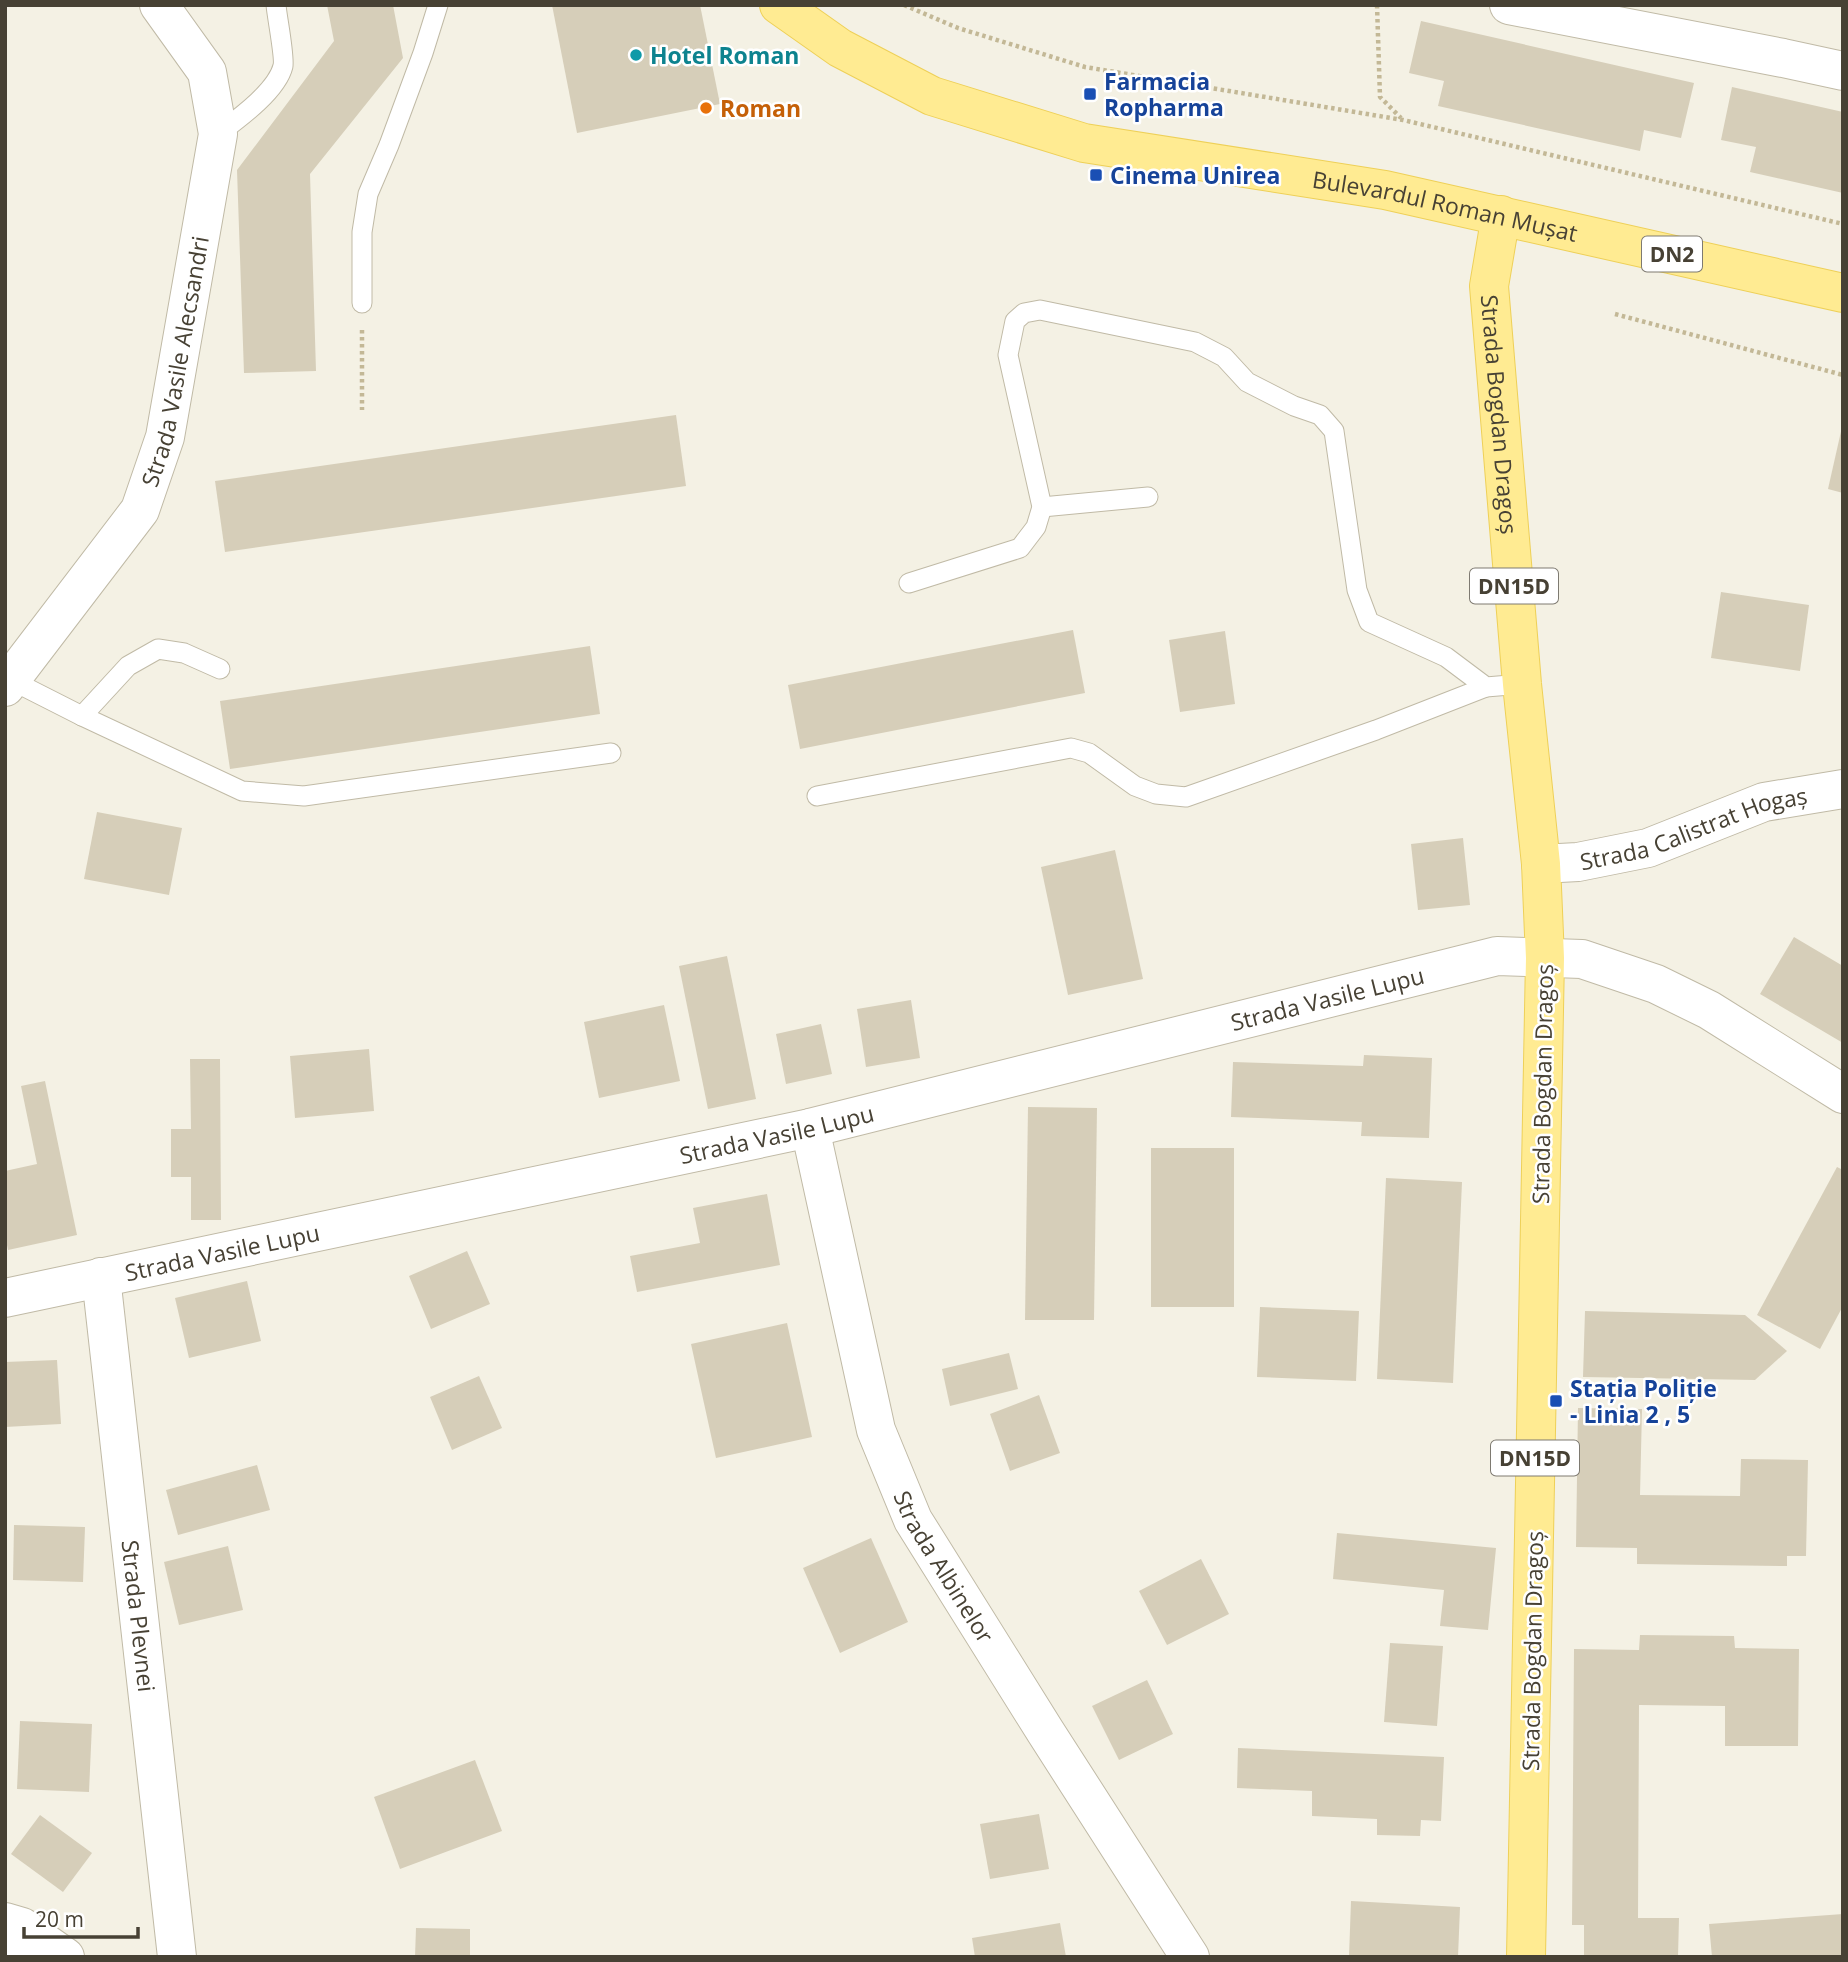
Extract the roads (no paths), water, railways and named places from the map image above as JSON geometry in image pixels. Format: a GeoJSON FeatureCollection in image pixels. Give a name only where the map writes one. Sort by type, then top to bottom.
{"type":"FeatureCollection","features":[{"type":"Feature","properties":{"kind":"main road","name":"Bulevardul Roman Mușat"},"geometry":{"type":"LineString","coordinates":[[779,5],[840,48],[932,96],[1084,143],[1385,190],[1843,293]]}},
{"type":"Feature","properties":{"kind":"main road","name":"Strada Bogdan Dragoș"},"geometry":{"type":"LineString","coordinates":[[1501,215],[1489,286],[1504,685],[1541,864],[1545,958],[1526,1957]]}},
{"type":"Feature","properties":{"kind":"street","name":"Strada Vasile Alecsandri"},"geometry":{"type":"LineString","coordinates":[[8,683],[140,510],[165,438],[218,134],[207,72],[159,5]]}},
{"type":"Feature","properties":{"kind":"street"},"geometry":{"type":"LineString","coordinates":[[1509,5],[1843,72]]}},
{"type":"Feature","properties":{"kind":"street","name":"Strada Calistrat Hogaș"},"geometry":{"type":"LineString","coordinates":[[1541,864],[1578,862],[1648,848],[1764,803],[1843,789]]}},
{"type":"Feature","properties":{"kind":"street","name":"Strada Vasile Lupu"},"geometry":{"type":"LineString","coordinates":[[5,1298],[810,1128],[1497,956],[1582,960],[1656,984],[1709,1010],[1843,1094]]}},
{"type":"Feature","properties":{"kind":"street","name":"Strada Albinelor"},"geometry":{"type":"LineString","coordinates":[[810,1128],[876,1430],[913,1520],[1190,1957]]}},
{"type":"Feature","properties":{"kind":"street","name":"Strada Plevnei"},"geometry":{"type":"LineString","coordinates":[[101,1277],[177,1957]]}},
{"type":"Feature","properties":{"kind":"street"},"geometry":{"type":"LineString","coordinates":[[5,1922],[22,1927],[65,1957]]}},
{"type":"Feature","properties":{"kind":"street"},"geometry":{"type":"LineString","coordinates":[[5,1945],[13,1957]]}},
{"type":"Feature","properties":{"kind":"lane"},"geometry":{"type":"LineString","coordinates":[[218,134],[254,106],[276,79],[283,65],[276,5]]}},
{"type":"Feature","properties":{"kind":"lane"},"geometry":{"type":"LineString","coordinates":[[362,303],[362,232],[368,194],[389,145],[438,5]]}},
{"type":"Feature","properties":{"kind":"lane"},"geometry":{"type":"LineString","coordinates":[[909,583],[1020,548],[1036,527],[1042,507],[1008,355],[1015,321],[1024,313],[1040,310],[1195,342],[1224,357],[1247,382],[1294,406],[1320,415],[1334,431],[1357,590],[1369,622],[1504,685]]}},
{"type":"Feature","properties":{"kind":"lane"},"geometry":{"type":"LineString","coordinates":[[1042,507],[1147,496]]}},
{"type":"Feature","properties":{"kind":"lane"},"geometry":{"type":"LineString","coordinates":[[82,716],[128,666],[158,649],[184,653],[220,669]]}},
{"type":"Feature","properties":{"kind":"lane"},"geometry":{"type":"LineString","coordinates":[[8,683],[242,791],[304,796],[611,753]]}},
{"type":"Feature","properties":{"kind":"lane"},"geometry":{"type":"LineString","coordinates":[[817,796],[1071,748],[1089,753],[1135,786],[1156,794],[1186,797],[1504,685]]}},
{"type":"Feature","properties":{"kind":"place","name":"Hotel Roman"},"geometry":{"type":"Point","coordinates":[636,55]}},
{"type":"Feature","properties":{"kind":"place","name":"Farmacia Ropharma"},"geometry":{"type":"Point","coordinates":[1090,94]}},
{"type":"Feature","properties":{"kind":"place","name":"Roman"},"geometry":{"type":"Point","coordinates":[706,108]}},
{"type":"Feature","properties":{"kind":"place","name":"Cinema Unirea"},"geometry":{"type":"Point","coordinates":[1096,175]}},
{"type":"Feature","properties":{"kind":"place","name":"Stația Poliție - Linia 2 , 5"},"geometry":{"type":"Point","coordinates":[1556,1401]}}]}
